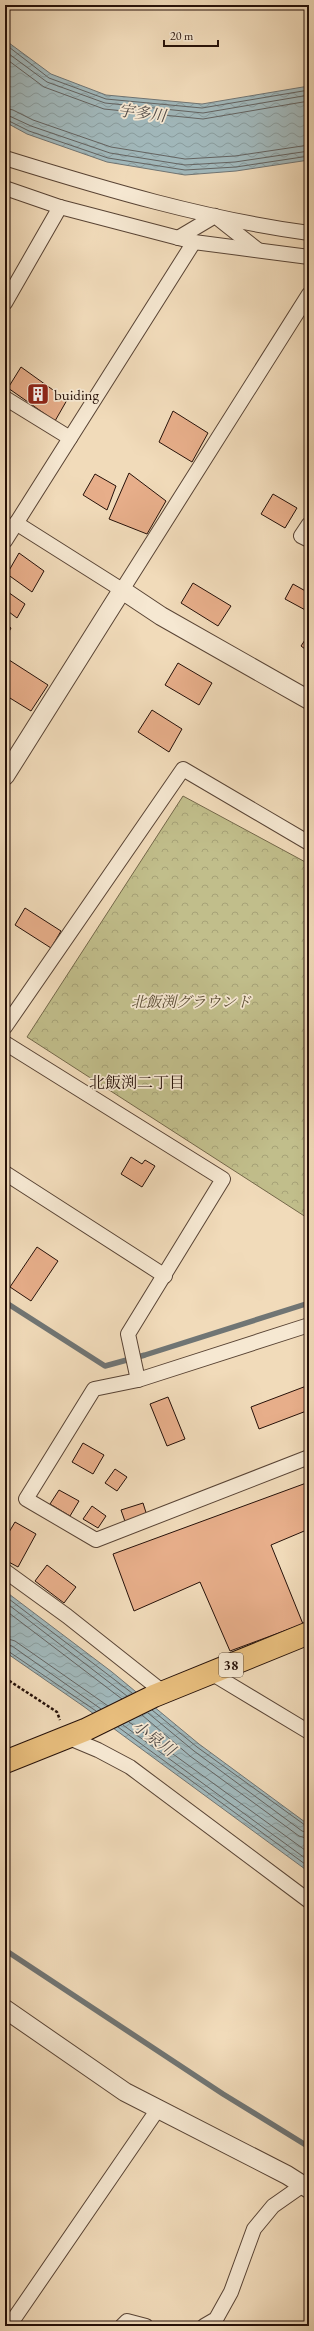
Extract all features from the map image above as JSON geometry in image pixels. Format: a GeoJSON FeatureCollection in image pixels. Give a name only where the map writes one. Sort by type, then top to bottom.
{"type":"FeatureCollection","features":[{"type":"Feature","properties":{"kind":"main road","name":"38"},"geometry":{"type":"LineString","coordinates":[[5,1762],[76,1733],[158,1694],[309,1633]]}},
{"type":"Feature","properties":{"kind":"street"},"geometry":{"type":"LineString","coordinates":[[5,158],[98,187],[250,225],[309,233]]}},
{"type":"Feature","properties":{"kind":"street"},"geometry":{"type":"LineString","coordinates":[[5,188],[60,207],[194,242],[309,257]]}},
{"type":"Feature","properties":{"kind":"street"},"geometry":{"type":"LineString","coordinates":[[5,303],[60,207]]}},
{"type":"Feature","properties":{"kind":"street"},"geometry":{"type":"LineString","coordinates":[[178,238],[215,216]]}},
{"type":"Feature","properties":{"kind":"street"},"geometry":{"type":"LineString","coordinates":[[215,216],[258,250]]}},
{"type":"Feature","properties":{"kind":"street"},"geometry":{"type":"LineString","coordinates":[[5,541],[194,242]]}},
{"type":"Feature","properties":{"kind":"street"},"geometry":{"type":"LineString","coordinates":[[5,776],[309,294]]}},
{"type":"Feature","properties":{"kind":"street"},"geometry":{"type":"LineString","coordinates":[[5,398],[70,438]]}},
{"type":"Feature","properties":{"kind":"street"},"geometry":{"type":"LineString","coordinates":[[16,524],[161,616],[309,700]]}},
{"type":"Feature","properties":{"kind":"street"},"geometry":{"type":"LineString","coordinates":[[309,524],[301,536],[309,540]]}},
{"type":"Feature","properties":{"kind":"street"},"geometry":{"type":"LineString","coordinates":[[5,1026],[183,769],[309,843]]}},
{"type":"Feature","properties":{"kind":"street"},"geometry":{"type":"LineString","coordinates":[[5,1043],[223,1179],[165,1276],[128,1334],[138,1376]]}},
{"type":"Feature","properties":{"kind":"street"},"geometry":{"type":"LineString","coordinates":[[5,1173],[165,1276]]}},
{"type":"Feature","properties":{"kind":"street"},"geometry":{"type":"LineString","coordinates":[[309,1325],[94,1389],[26,1499],[96,1540],[309,1457]]}},
{"type":"Feature","properties":{"kind":"street"},"geometry":{"type":"LineString","coordinates":[[5,1571],[67,1616],[158,1694]]}},
{"type":"Feature","properties":{"kind":"street"},"geometry":{"type":"LineString","coordinates":[[211,1673],[309,1732]]}},
{"type":"Feature","properties":{"kind":"street"},"geometry":{"type":"LineString","coordinates":[[76,1733],[98,1750],[130,1767],[309,1901]]}},
{"type":"Feature","properties":{"kind":"street"},"geometry":{"type":"LineString","coordinates":[[5,2009],[124,2092],[287,2175],[306,2187],[273,2206],[254,2229],[231,2292],[216,2319],[204,2326]]}},
{"type":"Feature","properties":{"kind":"street"},"geometry":{"type":"LineString","coordinates":[[9,2326],[158,2109]]}},
{"type":"Feature","properties":{"kind":"street"},"geometry":{"type":"LineString","coordinates":[[122,2326],[127,2321],[146,2326]]}},
{"type":"Feature","properties":{"kind":"path"},"geometry":{"type":"LineString","coordinates":[[5,1678],[57,1712],[76,1733]]}},
{"type":"Feature","properties":{"kind":"green space","name":"北飯渕グラウンド"},"geometry":{"type":"Polygon","coordinates":[[[183,796],[309,864],[309,1219],[27,1037],[183,796]]]}},
{"type":"Feature","properties":{"kind":"water","name":"宇多川"},"geometry":{"type":"Polygon","coordinates":[[[5,40],[51,74],[106,95],[202,104],[309,86],[309,160],[236,171],[185,175],[107,162],[27,134],[5,122],[5,40]]]}},
{"type":"Feature","properties":{"kind":"water","name":"小泉川"},"geometry":{"type":"Polygon","coordinates":[[[5,1591],[112,1672],[199,1744],[309,1825],[309,1872],[83,1706],[5,1652],[5,1591]]]}},
{"type":"Feature","properties":{"kind":"building","name":"buiding"},"geometry":{"type":"Polygon","coordinates":[[[21,367],[67,400],[55,421],[8,388],[21,367]]]}},
{"type":"Feature","properties":{"kind":"building"},"geometry":{"type":"Polygon","coordinates":[[[173,411],[208,433],[192,462],[159,442],[173,411]]]}},
{"type":"Feature","properties":{"kind":"building"},"geometry":{"type":"Polygon","coordinates":[[[129,473],[166,501],[147,534],[109,519],[129,473]]]}},
{"type":"Feature","properties":{"kind":"building"},"geometry":{"type":"Polygon","coordinates":[[[95,474],[116,486],[107,510],[83,495],[95,474]]]}},
{"type":"Feature","properties":{"kind":"building"},"geometry":{"type":"Polygon","coordinates":[[[273,494],[297,508],[285,528],[261,514],[273,494]]]}},
{"type":"Feature","properties":{"kind":"building"},"geometry":{"type":"Polygon","coordinates":[[[19,553],[44,571],[32,592],[7,574],[19,553]]]}},
{"type":"Feature","properties":{"kind":"building"},"geometry":{"type":"Polygon","coordinates":[[[193,583],[231,606],[218,626],[181,603],[193,583]]]}},
{"type":"Feature","properties":{"kind":"building"},"geometry":{"type":"Polygon","coordinates":[[[293,584],[309,593],[309,612],[285,599],[293,584]]]}},
{"type":"Feature","properties":{"kind":"building"},"geometry":{"type":"Polygon","coordinates":[[[5,590],[25,604],[17,618],[5,609],[5,590]]]}},
{"type":"Feature","properties":{"kind":"building"},"geometry":{"type":"Polygon","coordinates":[[[5,624],[11,628],[5,639],[5,624]]]}},
{"type":"Feature","properties":{"kind":"building"},"geometry":{"type":"Polygon","coordinates":[[[309,634],[309,652],[301,646],[309,634]]]}},
{"type":"Feature","properties":{"kind":"building"},"geometry":{"type":"Polygon","coordinates":[[[6,658],[48,685],[31,711],[5,695],[6,658]]]}},
{"type":"Feature","properties":{"kind":"building"},"geometry":{"type":"Polygon","coordinates":[[[178,663],[212,683],[199,705],[165,685],[178,663]]]}},
{"type":"Feature","properties":{"kind":"building"},"geometry":{"type":"Polygon","coordinates":[[[152,710],[182,729],[169,752],[138,732],[152,710]]]}},
{"type":"Feature","properties":{"kind":"building"},"geometry":{"type":"Polygon","coordinates":[[[25,908],[61,931],[51,948],[15,925],[25,908]]]}},
{"type":"Feature","properties":{"kind":"building"},"geometry":{"type":"Polygon","coordinates":[[[131,1157],[142,1164],[145,1160],[155,1166],[142,1187],[121,1174],[131,1157]]]}},
{"type":"Feature","properties":{"kind":"building"},"geometry":{"type":"Polygon","coordinates":[[[37,1247],[58,1261],[31,1301],[10,1287],[37,1247]]]}},
{"type":"Feature","properties":{"kind":"building"},"geometry":{"type":"Polygon","coordinates":[[[309,1385],[309,1410],[259,1429],[251,1407],[309,1385]]]}},
{"type":"Feature","properties":{"kind":"building"},"geometry":{"type":"Polygon","coordinates":[[[168,1397],[185,1439],[167,1446],[150,1404],[168,1397]]]}},
{"type":"Feature","properties":{"kind":"building"},"geometry":{"type":"Polygon","coordinates":[[[83,1443],[104,1455],[93,1474],[72,1462],[83,1443]]]}},
{"type":"Feature","properties":{"kind":"building"},"geometry":{"type":"Polygon","coordinates":[[[115,1469],[127,1477],[117,1491],[105,1483],[115,1469]]]}},
{"type":"Feature","properties":{"kind":"building"},"geometry":{"type":"Polygon","coordinates":[[[309,1482],[309,1529],[271,1545],[303,1624],[230,1651],[200,1582],[134,1611],[113,1554],[309,1482]]]}},
{"type":"Feature","properties":{"kind":"building"},"geometry":{"type":"Polygon","coordinates":[[[59,1490],[79,1501],[70,1516],[50,1504],[59,1490]]]}},
{"type":"Feature","properties":{"kind":"building"},"geometry":{"type":"Polygon","coordinates":[[[143,1503],[148,1519],[127,1527],[121,1510],[143,1503]]]}},
{"type":"Feature","properties":{"kind":"building"},"geometry":{"type":"Polygon","coordinates":[[[92,1506],[106,1516],[98,1528],[83,1519],[92,1506]]]}},
{"type":"Feature","properties":{"kind":"building"},"geometry":{"type":"Polygon","coordinates":[[[15,1522],[36,1534],[18,1567],[5,1560],[5,1539],[15,1522]]]}},
{"type":"Feature","properties":{"kind":"building"},"geometry":{"type":"Polygon","coordinates":[[[47,1565],[76,1587],[64,1603],[35,1581],[47,1565]]]}},
{"type":"Feature","properties":{"kind":"waterway"},"geometry":{"type":"LineString","coordinates":[[5,1302],[105,1366],[145,1355],[309,1303]]}},
{"type":"Feature","properties":{"kind":"waterway"},"geometry":{"type":"LineString","coordinates":[[5,1950],[223,2094],[309,2147]]}},
{"type":"Feature","properties":{"kind":"place","name":"buiding"},"geometry":{"type":"Point","coordinates":[38,394]}},
{"type":"Feature","properties":{"kind":"district","name":"北飯渕二丁目"},"geometry":{"type":"Point","coordinates":[137,1082]}}]}
